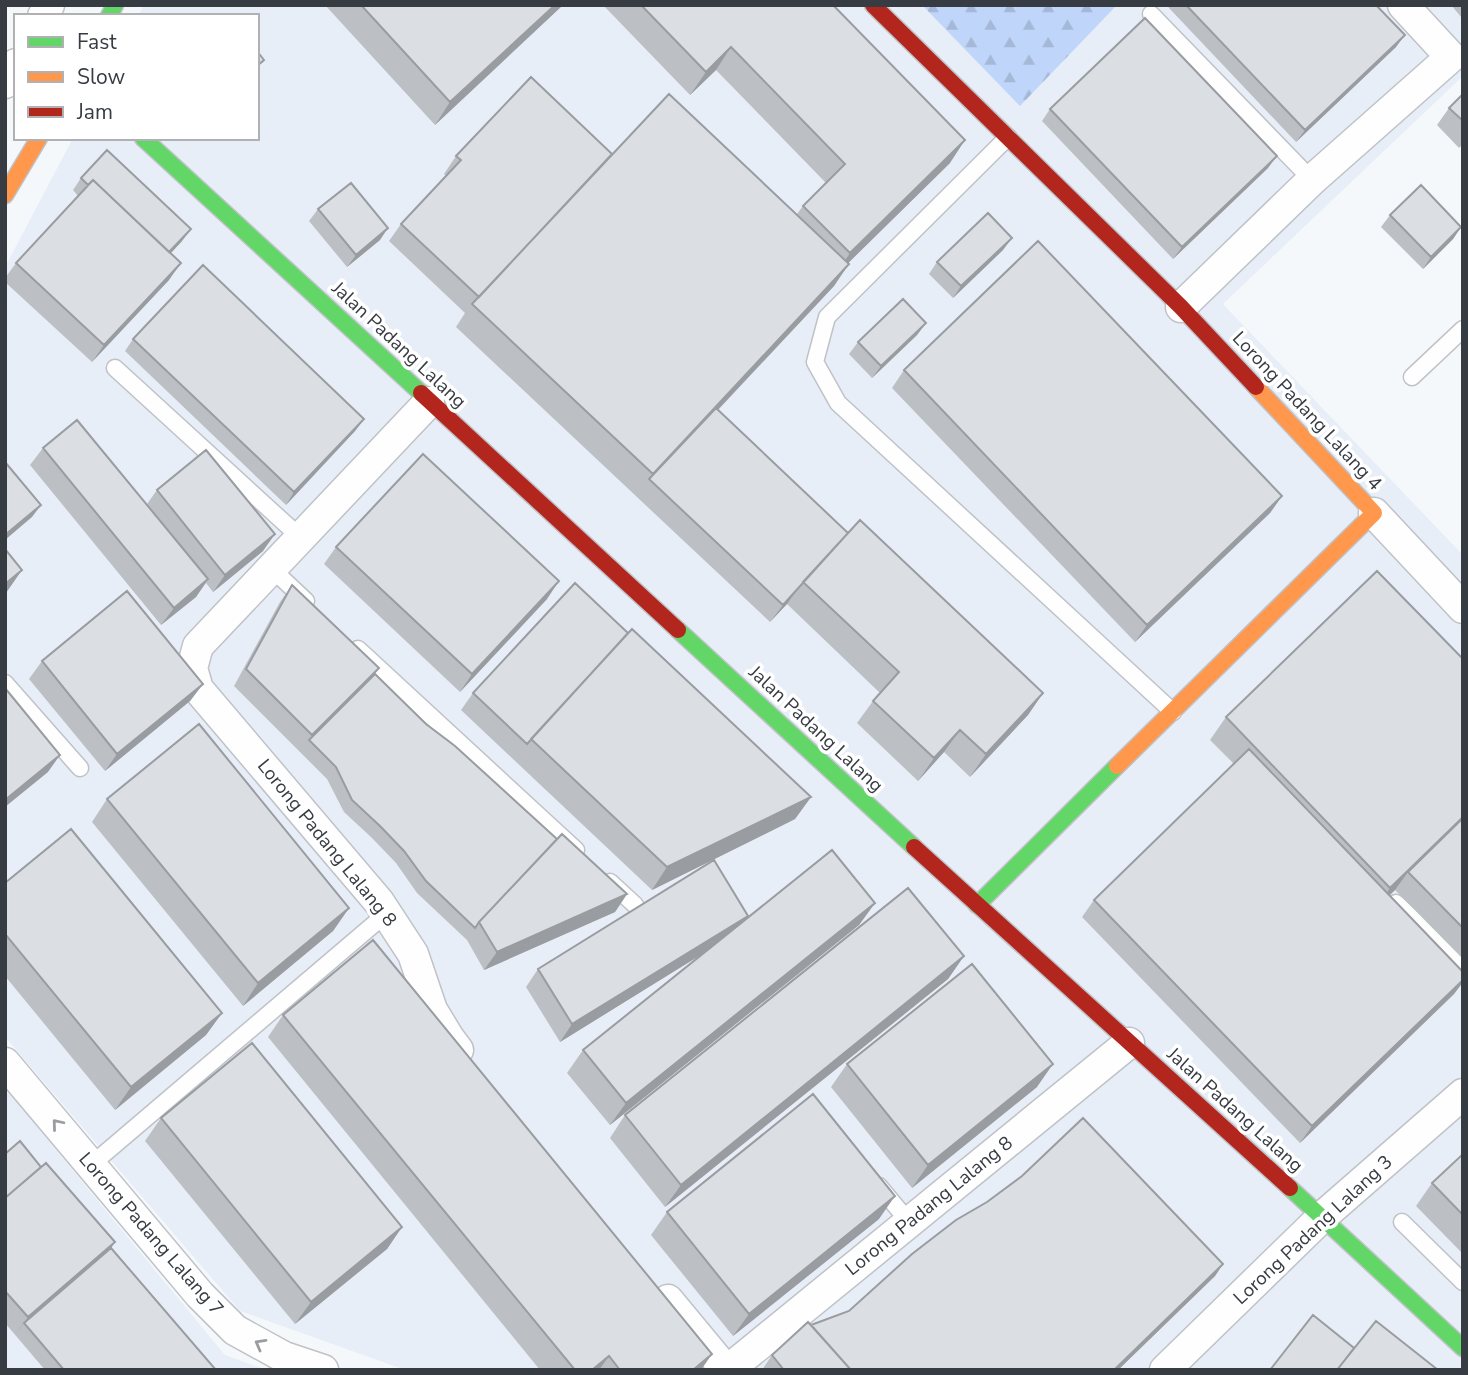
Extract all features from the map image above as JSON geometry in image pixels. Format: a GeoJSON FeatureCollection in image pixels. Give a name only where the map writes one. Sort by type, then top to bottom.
{"type":"FeatureCollection","features":[{"type":"Feature","properties":{"kind":"street","name":"Lorong Padang Lalang 4"},"geometry":{"type":"LineString","coordinates":[[873,5],[1181,307],[1374,513],[977,905]]}},
{"type":"Feature","properties":{"kind":"street"},"geometry":{"type":"LineString","coordinates":[[1181,307],[1312,180],[1457,51],[1403,5]]}},
{"type":"Feature","properties":{"kind":"street"},"geometry":{"type":"LineString","coordinates":[[5,83],[14,67]]}},
{"type":"Feature","properties":{"kind":"street"},"geometry":{"type":"LineString","coordinates":[[5,195],[38,140]]}},
{"type":"Feature","properties":{"kind":"street","name":"Jalan Padang Lalang"},"geometry":{"type":"LineString","coordinates":[[146,140],[1463,1348]]}},
{"type":"Feature","properties":{"kind":"street","name":"Lorong Padang Lalang 8"},"geometry":{"type":"LineString","coordinates":[[429,402],[198,646],[192,668],[198,689],[387,913],[414,954],[432,1010],[449,1038],[476,1070]]}},
{"type":"Feature","properties":{"kind":"street"},"geometry":{"type":"LineString","coordinates":[[1374,513],[1463,608]]}},
{"type":"Feature","properties":{"kind":"street","name":"Lorong Padang Lalang 8"},"geometry":{"type":"LineString","coordinates":[[655,1284],[727,1370],[1129,1043]]}},
{"type":"Feature","properties":{"kind":"street","name":"Lorong Padang Lalang 7"},"geometry":{"type":"LineString","coordinates":[[5,1063],[200,1295],[235,1330],[284,1357],[323,1370]]}},
{"type":"Feature","properties":{"kind":"street","name":"Lorong Padang Lalang 3"},"geometry":{"type":"LineString","coordinates":[[1166,1370],[1322,1217],[1463,1094]]}},
{"type":"Feature","properties":{"kind":"lane"},"geometry":{"type":"LineString","coordinates":[[1151,14],[1312,180]]}},
{"type":"Feature","properties":{"kind":"lane"},"geometry":{"type":"LineString","coordinates":[[1008,137],[827,317],[815,362],[838,403],[1173,712]]}},
{"type":"Feature","properties":{"kind":"lane"},"geometry":{"type":"LineString","coordinates":[[1412,377],[1463,329]]}},
{"type":"Feature","properties":{"kind":"lane"},"geometry":{"type":"LineString","coordinates":[[116,368],[301,538]]}},
{"type":"Feature","properties":{"kind":"lane"},"geometry":{"type":"LineString","coordinates":[[272,569],[322,616]]}},
{"type":"Feature","properties":{"kind":"lane"},"geometry":{"type":"LineString","coordinates":[[342,635],[635,905]]}},
{"type":"Feature","properties":{"kind":"lane"},"geometry":{"type":"LineString","coordinates":[[5,683],[80,768]]}},
{"type":"Feature","properties":{"kind":"lane"},"geometry":{"type":"LineString","coordinates":[[1396,903],[1463,965]]}},
{"type":"Feature","properties":{"kind":"lane"},"geometry":{"type":"LineString","coordinates":[[92,1165],[387,913]]}},
{"type":"Feature","properties":{"kind":"lane"},"geometry":{"type":"LineString","coordinates":[[868,1173],[909,1222]]}},
{"type":"Feature","properties":{"kind":"lane"},"geometry":{"type":"LineString","coordinates":[[1402,1222],[1463,1282]]}},
{"type":"Feature","properties":{"kind":"shaded area"},"geometry":{"type":"Polygon","coordinates":[[[144,5],[1463,5],[1463,76],[1223,304],[1463,555],[1463,1370],[405,1370],[240,1311],[5,1037],[5,267],[72,140],[259,140],[259,14],[139,14],[144,5]]]}},
{"type":"Feature","properties":{"kind":"shaded area"},"geometry":{"type":"Polygon","coordinates":[[[9,1093],[225,1355],[267,1370],[5,1370],[5,1094],[9,1093]]]}},
{"type":"Feature","properties":{"kind":"green space"},"geometry":{"type":"Polygon","coordinates":[[[922,5],[1117,5],[1020,106],[922,5]]]}},
{"type":"Feature","properties":{"kind":"building"},"geometry":{"type":"Polygon","coordinates":[[[361,5],[555,5],[450,102],[361,5]]]}},
{"type":"Feature","properties":{"kind":"building"},"geometry":{"type":"Polygon","coordinates":[[[641,5],[833,5],[965,140],[850,253],[803,206],[845,164],[731,47],[706,72],[641,5]]]}},
{"type":"Feature","properties":{"kind":"building"},"geometry":{"type":"Polygon","coordinates":[[[1186,5],[1376,5],[1405,35],[1305,130],[1186,5]]]}},
{"type":"Feature","properties":{"kind":"building"},"geometry":{"type":"Polygon","coordinates":[[[1145,18],[1277,156],[1182,247],[1050,109],[1145,18]]]}},
{"type":"Feature","properties":{"kind":"building"},"geometry":{"type":"Polygon","coordinates":[[[531,77],[612,154],[479,297],[401,224],[461,160],[456,156],[531,77]]]}},
{"type":"Feature","properties":{"kind":"building"},"geometry":{"type":"Polygon","coordinates":[[[669,94],[849,264],[653,474],[472,304],[669,94]]]}},
{"type":"Feature","properties":{"kind":"building"},"geometry":{"type":"Polygon","coordinates":[[[1463,94],[1463,121],[1449,108],[1463,94]]]}},
{"type":"Feature","properties":{"kind":"building"},"geometry":{"type":"Polygon","coordinates":[[[107,150],[191,229],[169,252],[93,180],[88,185],[81,178],[107,150]]]}},
{"type":"Feature","properties":{"kind":"building"},"geometry":{"type":"Polygon","coordinates":[[[93,180],[181,263],[104,345],[16,263],[93,180]]]}},
{"type":"Feature","properties":{"kind":"building"},"geometry":{"type":"Polygon","coordinates":[[[351,183],[388,228],[356,255],[318,209],[351,183]]]}},
{"type":"Feature","properties":{"kind":"building"},"geometry":{"type":"Polygon","coordinates":[[[1421,185],[1461,227],[1431,257],[1390,215],[1421,185]]]}},
{"type":"Feature","properties":{"kind":"building"},"geometry":{"type":"Polygon","coordinates":[[[988,213],[1012,238],[961,286],[937,262],[988,213]]]}},
{"type":"Feature","properties":{"kind":"building"},"geometry":{"type":"Polygon","coordinates":[[[1038,241],[1282,496],[1147,625],[904,370],[1038,241]]]}},
{"type":"Feature","properties":{"kind":"building"},"geometry":{"type":"Polygon","coordinates":[[[203,265],[364,419],[294,492],[133,339],[203,265]]]}},
{"type":"Feature","properties":{"kind":"building"},"geometry":{"type":"Polygon","coordinates":[[[903,299],[926,323],[881,366],[858,342],[903,299]]]}},
{"type":"Feature","properties":{"kind":"building"},"geometry":{"type":"Polygon","coordinates":[[[716,408],[848,533],[783,605],[649,479],[716,408]]]}},
{"type":"Feature","properties":{"kind":"building"},"geometry":{"type":"Polygon","coordinates":[[[77,420],[208,579],[174,608],[43,448],[77,420]]]}},
{"type":"Feature","properties":{"kind":"building"},"geometry":{"type":"Polygon","coordinates":[[[206,450],[275,534],[225,575],[157,490],[206,450]]]}},
{"type":"Feature","properties":{"kind":"building"},"geometry":{"type":"Polygon","coordinates":[[[423,454],[559,581],[472,674],[336,547],[423,454]]]}},
{"type":"Feature","properties":{"kind":"building"},"geometry":{"type":"Polygon","coordinates":[[[5,462],[41,505],[5,535],[5,462]]]}},
{"type":"Feature","properties":{"kind":"building"},"geometry":{"type":"Polygon","coordinates":[[[860,520],[1043,693],[986,754],[960,730],[934,758],[873,701],[899,672],[803,582],[860,520]]]}},
{"type":"Feature","properties":{"kind":"building"},"geometry":{"type":"Polygon","coordinates":[[[5,549],[22,570],[5,584],[5,549]]]}},
{"type":"Feature","properties":{"kind":"building"},"geometry":{"type":"Polygon","coordinates":[[[1377,571],[1463,659],[1463,817],[1390,888],[1226,717],[1377,571]]]}},
{"type":"Feature","properties":{"kind":"building"},"geometry":{"type":"Polygon","coordinates":[[[575,583],[628,633],[527,744],[473,693],[575,583]]]}},
{"type":"Feature","properties":{"kind":"building"},"geometry":{"type":"Polygon","coordinates":[[[292,585],[379,668],[312,735],[246,669],[292,585]]]}},
{"type":"Feature","properties":{"kind":"building"},"geometry":{"type":"Polygon","coordinates":[[[127,591],[203,684],[117,754],[42,661],[127,591]]]}},
{"type":"Feature","properties":{"kind":"building"},"geometry":{"type":"Polygon","coordinates":[[[632,629],[811,797],[667,867],[531,739],[632,629]]]}},
{"type":"Feature","properties":{"kind":"building"},"geometry":{"type":"Polygon","coordinates":[[[375,674],[426,724],[455,746],[557,839],[475,928],[426,881],[404,851],[352,800],[336,767],[309,740],[375,674]]]}},
{"type":"Feature","properties":{"kind":"building"},"geometry":{"type":"Polygon","coordinates":[[[5,688],[60,755],[5,800],[5,688]]]}},
{"type":"Feature","properties":{"kind":"building"},"geometry":{"type":"Polygon","coordinates":[[[199,724],[349,908],[258,983],[107,799],[199,724]]]}},
{"type":"Feature","properties":{"kind":"building"},"geometry":{"type":"Polygon","coordinates":[[[1249,749],[1463,972],[1463,980],[1312,1126],[1094,900],[1249,749]]]}},
{"type":"Feature","properties":{"kind":"building"},"geometry":{"type":"Polygon","coordinates":[[[1463,818],[1463,928],[1408,872],[1463,818]]]}},
{"type":"Feature","properties":{"kind":"building"},"geometry":{"type":"Polygon","coordinates":[[[71,829],[222,1013],[131,1087],[5,934],[5,883],[71,829]]]}},
{"type":"Feature","properties":{"kind":"building"},"geometry":{"type":"Polygon","coordinates":[[[562,834],[627,894],[497,952],[479,922],[562,834]]]}},
{"type":"Feature","properties":{"kind":"building"},"geometry":{"type":"Polygon","coordinates":[[[832,850],[875,903],[626,1103],[583,1050],[832,850]]]}},
{"type":"Feature","properties":{"kind":"building"},"geometry":{"type":"Polygon","coordinates":[[[714,860],[748,916],[572,1024],[538,969],[714,860]]]}},
{"type":"Feature","properties":{"kind":"building"},"geometry":{"type":"Polygon","coordinates":[[[908,888],[964,956],[681,1185],[625,1115],[908,888]]]}},
{"type":"Feature","properties":{"kind":"building"},"geometry":{"type":"Polygon","coordinates":[[[373,940],[712,1354],[693,1370],[620,1370],[609,1356],[592,1370],[575,1370],[283,1015],[373,940]]]}},
{"type":"Feature","properties":{"kind":"building"},"geometry":{"type":"Polygon","coordinates":[[[972,964],[1053,1064],[928,1165],[847,1064],[972,964]]]}},
{"type":"Feature","properties":{"kind":"building"},"geometry":{"type":"Polygon","coordinates":[[[252,1043],[402,1227],[311,1302],[161,1118],[252,1043]]]}},
{"type":"Feature","properties":{"kind":"building"},"geometry":{"type":"Polygon","coordinates":[[[813,1094],[895,1196],[749,1314],[667,1212],[813,1094]]]}},
{"type":"Feature","properties":{"kind":"building"},"geometry":{"type":"Polygon","coordinates":[[[1083,1118],[1223,1264],[1114,1370],[851,1370],[811,1325],[849,1311],[912,1254],[956,1220],[987,1202],[1022,1176],[1083,1118]]]}},
{"type":"Feature","properties":{"kind":"building"},"geometry":{"type":"Polygon","coordinates":[[[20,1141],[41,1167],[5,1198],[5,1154],[20,1141]]]}},
{"type":"Feature","properties":{"kind":"building"},"geometry":{"type":"Polygon","coordinates":[[[1463,1154],[1463,1215],[1432,1183],[1463,1154]]]}},
{"type":"Feature","properties":{"kind":"building"},"geometry":{"type":"Polygon","coordinates":[[[46,1163],[115,1242],[28,1317],[5,1291],[5,1198],[46,1163]]]}},
{"type":"Feature","properties":{"kind":"building"},"geometry":{"type":"Polygon","coordinates":[[[111,1248],[216,1370],[64,1370],[24,1323],[111,1248]]]}},
{"type":"Feature","properties":{"kind":"building"},"geometry":{"type":"Polygon","coordinates":[[[1313,1315],[1354,1348],[1337,1370],[1270,1370],[1313,1315]]]}},
{"type":"Feature","properties":{"kind":"building"},"geometry":{"type":"Polygon","coordinates":[[[1376,1321],[1438,1370],[1337,1370],[1376,1321]]]}},
{"type":"Feature","properties":{"kind":"building"},"geometry":{"type":"Polygon","coordinates":[[[808,1322],[851,1370],[784,1370],[772,1355],[808,1322]]]}},
{"type":"Feature","properties":{"kind":"traffic: fast"},"geometry":{"type":"LineString","coordinates":[[110,14],[115,5]]}},
{"type":"Feature","properties":{"kind":"traffic: fast"},"geometry":{"type":"LineString","coordinates":[[145,140],[421,393]]}},
{"type":"Feature","properties":{"kind":"traffic: fast"},"geometry":{"type":"LineString","coordinates":[[678,630],[914,847]]}},
{"type":"Feature","properties":{"kind":"traffic: fast"},"geometry":{"type":"LineString","coordinates":[[977,905],[1117,766]]}},
{"type":"Feature","properties":{"kind":"traffic: fast"},"geometry":{"type":"LineString","coordinates":[[1290,1188],[1463,1348]]}},
{"type":"Feature","properties":{"kind":"traffic: slow"},"geometry":{"type":"LineString","coordinates":[[5,195],[38,140]]}},
{"type":"Feature","properties":{"kind":"traffic: slow"},"geometry":{"type":"LineString","coordinates":[[1117,766],[1374,513],[1256,387]]}},
{"type":"Feature","properties":{"kind":"traffic: jam"},"geometry":{"type":"LineString","coordinates":[[873,5],[1181,307],[1256,387]]}},
{"type":"Feature","properties":{"kind":"traffic: jam"},"geometry":{"type":"LineString","coordinates":[[421,393],[678,630]]}},
{"type":"Feature","properties":{"kind":"traffic: jam"},"geometry":{"type":"LineString","coordinates":[[914,847],[1290,1188]]}}]}
